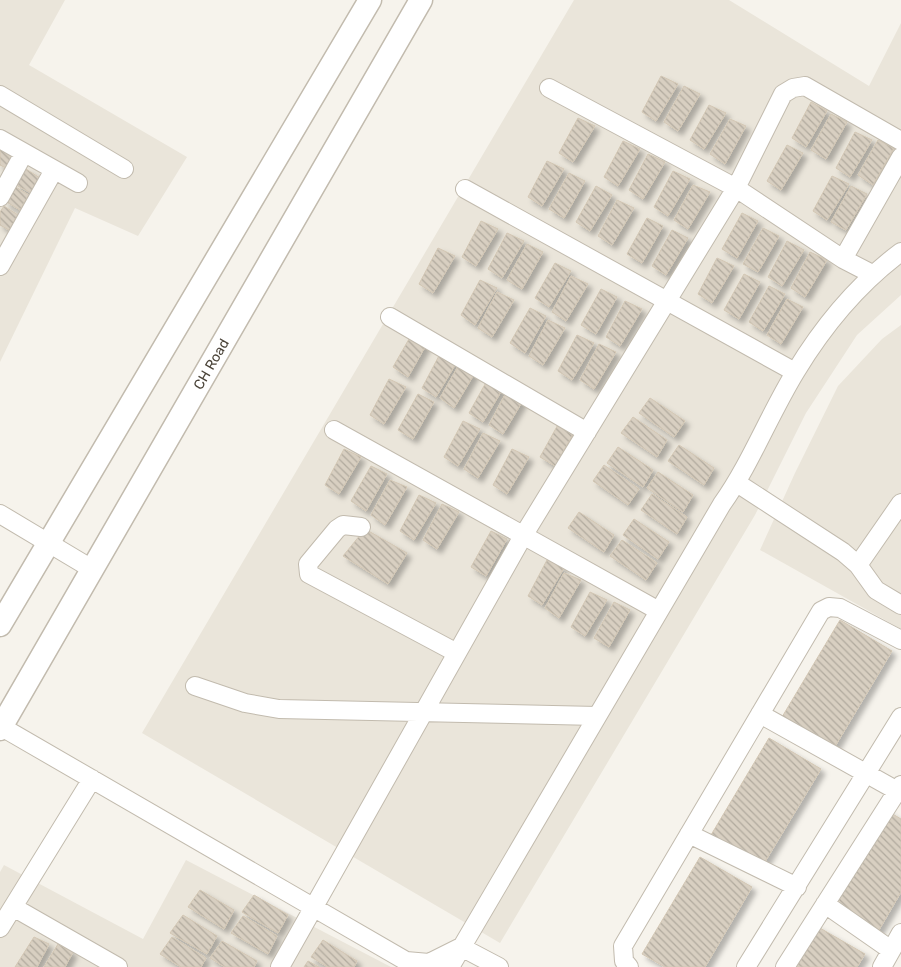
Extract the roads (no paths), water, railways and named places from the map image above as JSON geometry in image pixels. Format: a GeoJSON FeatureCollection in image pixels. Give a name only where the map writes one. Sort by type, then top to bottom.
{"type":"FeatureCollection","features":[{"type":"Feature","properties":{"kind":"street"},"geometry":{"type":"LineString","coordinates":[[0,626],[370,0]]}},
{"type":"Feature","properties":{"kind":"street","name":"CH Road"},"geometry":{"type":"LineString","coordinates":[[0,727],[421,0]]}},
{"type":"Feature","properties":{"kind":"street"},"geometry":{"type":"LineString","coordinates":[[280,967],[523,536],[736,188],[783,94],[793,88],[805,86],[901,141]]}},
{"type":"Feature","properties":{"kind":"street"},"geometry":{"type":"LineString","coordinates":[[549,88],[736,188],[843,259],[872,274]]}},
{"type":"Feature","properties":{"kind":"street"},"geometry":{"type":"LineString","coordinates":[[0,95],[124,169]]}},
{"type":"Feature","properties":{"kind":"street"},"geometry":{"type":"LineString","coordinates":[[0,140],[78,183]]}},
{"type":"Feature","properties":{"kind":"street"},"geometry":{"type":"LineString","coordinates":[[0,197],[24,153]]}},
{"type":"Feature","properties":{"kind":"street"},"geometry":{"type":"LineString","coordinates":[[843,259],[901,157]]}},
{"type":"Feature","properties":{"kind":"street"},"geometry":{"type":"LineString","coordinates":[[1,261],[54,170]]}},
{"type":"Feature","properties":{"kind":"street"},"geometry":{"type":"LineString","coordinates":[[465,189],[665,302],[795,372]]}},
{"type":"Feature","properties":{"kind":"street"},"geometry":{"type":"LineString","coordinates":[[450,967],[722,504],[737,483],[795,372],[831,320],[872,274],[901,252]]}},
{"type":"Feature","properties":{"kind":"street"},"geometry":{"type":"LineString","coordinates":[[390,317],[587,432]]}},
{"type":"Feature","properties":{"kind":"street"},"geometry":{"type":"LineString","coordinates":[[334,430],[659,611]]}},
{"type":"Feature","properties":{"kind":"street"},"geometry":{"type":"LineString","coordinates":[[737,483],[843,552],[858,565],[876,590],[901,605]]}},
{"type":"Feature","properties":{"kind":"street"},"geometry":{"type":"LineString","coordinates":[[858,565],[901,503]]}},
{"type":"Feature","properties":{"kind":"street"},"geometry":{"type":"LineString","coordinates":[[0,514],[92,570]]}},
{"type":"Feature","properties":{"kind":"street"},"geometry":{"type":"LineString","coordinates":[[361,527],[344,525],[337,529],[308,564],[309,574],[457,653]]}},
{"type":"Feature","properties":{"kind":"street"},"geometry":{"type":"LineString","coordinates":[[629,967],[624,961],[623,946],[821,611],[829,607],[840,608],[901,640]]}},
{"type":"Feature","properties":{"kind":"street"},"geometry":{"type":"LineString","coordinates":[[196,686],[245,703],[279,709],[597,716]]}},
{"type":"Feature","properties":{"kind":"street"},"geometry":{"type":"LineString","coordinates":[[760,714],[865,773],[900,790],[785,967]]}},
{"type":"Feature","properties":{"kind":"street"},"geometry":{"type":"LineString","coordinates":[[746,967],[901,717]]}},
{"type":"Feature","properties":{"kind":"street"},"geometry":{"type":"LineString","coordinates":[[0,727],[92,778],[406,961],[429,963],[461,947]]}},
{"type":"Feature","properties":{"kind":"street"},"geometry":{"type":"LineString","coordinates":[[0,928],[92,778]]}},
{"type":"Feature","properties":{"kind":"street"},"geometry":{"type":"LineString","coordinates":[[689,834],[797,887]]}},
{"type":"Feature","properties":{"kind":"street"},"geometry":{"type":"LineString","coordinates":[[825,904],[891,950]]}},
{"type":"Feature","properties":{"kind":"street"},"geometry":{"type":"LineString","coordinates":[[13,907],[118,967]]}},
{"type":"Feature","properties":{"kind":"street"},"geometry":{"type":"LineString","coordinates":[[882,967],[901,933]]}},
{"type":"Feature","properties":{"kind":"street"},"geometry":{"type":"LineString","coordinates":[[461,947],[499,967]]}}]}
